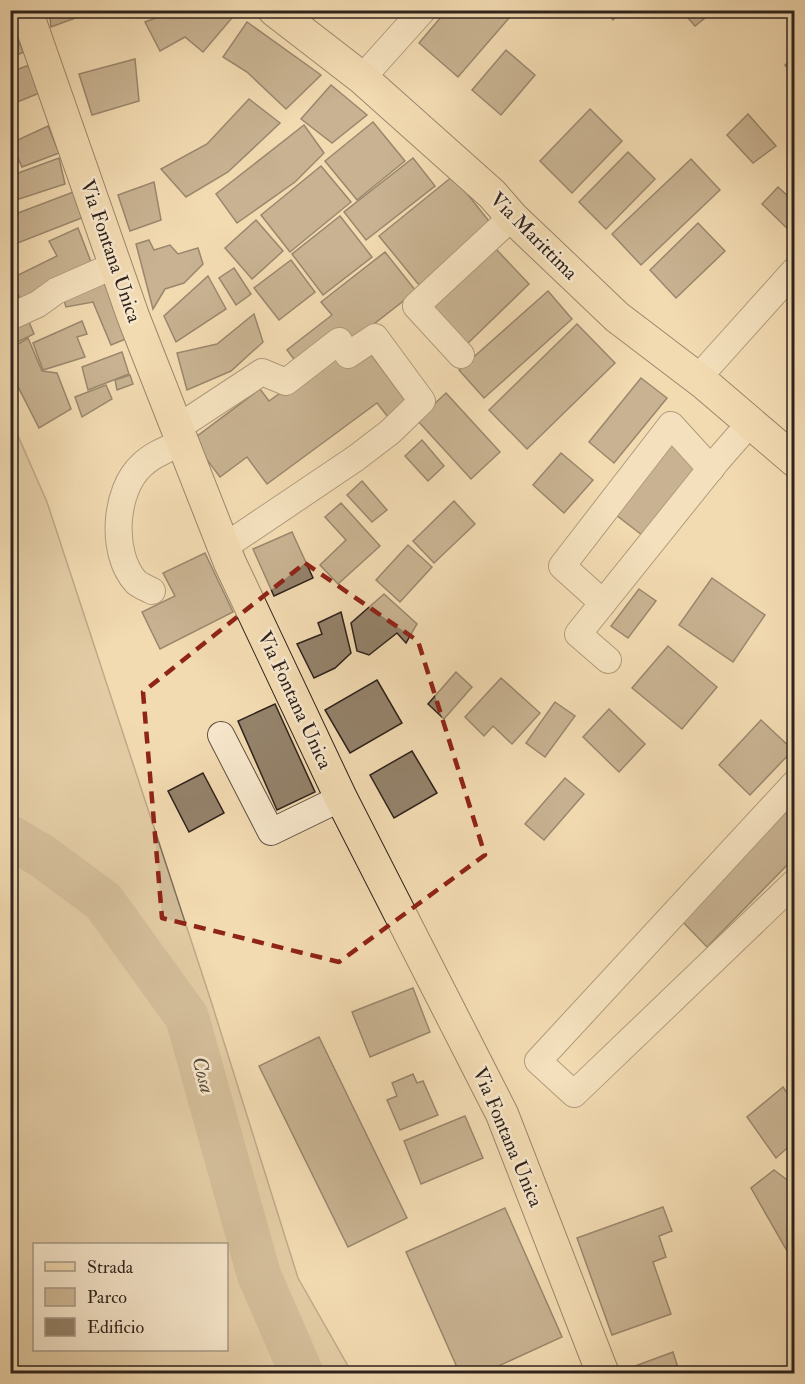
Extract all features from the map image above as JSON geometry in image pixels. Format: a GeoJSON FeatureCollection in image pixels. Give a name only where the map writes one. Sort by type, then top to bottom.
{"type":"FeatureCollection","features":[{"type":"Feature","properties":{"kind":"main road","name":"Via Fontana Unica"},"geometry":{"type":"LineString","coordinates":[[26,10],[133,316],[224,547],[341,798],[502,1114],[603,1374]]}},
{"type":"Feature","properties":{"kind":"main road","name":"Via Marittima"},"geometry":{"type":"LineString","coordinates":[[274,10],[362,78],[492,194],[512,217],[617,317],[795,460]]}},
{"type":"Feature","properties":{"kind":"street"},"geometry":{"type":"LineString","coordinates":[[362,78],[423,10]]}},
{"type":"Feature","properties":{"kind":"street"},"geometry":{"type":"LineString","coordinates":[[461,355],[416,306],[512,217]]}},
{"type":"Feature","properties":{"kind":"street"},"geometry":{"type":"LineString","coordinates":[[10,317],[38,304],[56,291],[115,265]]}},
{"type":"Feature","properties":{"kind":"street"},"geometry":{"type":"LineString","coordinates":[[697,379],[795,271]]}},
{"type":"Feature","properties":{"kind":"street"},"geometry":{"type":"LineString","coordinates":[[152,591],[137,582],[127,566],[121,547],[120,504],[127,484],[140,466],[262,372],[286,382],[339,341],[348,355],[375,337],[422,401],[390,432],[356,459],[224,547]]}},
{"type":"Feature","properties":{"kind":"street"},"geometry":{"type":"LineString","coordinates":[[608,660],[578,634],[750,423]]}},
{"type":"Feature","properties":{"kind":"street"},"geometry":{"type":"LineString","coordinates":[[603,603],[562,566],[671,426],[711,469]]}},
{"type":"Feature","properties":{"kind":"street"},"geometry":{"type":"LineString","coordinates":[[221,735],[271,832],[341,798]]}},
{"type":"Feature","properties":{"kind":"street"},"geometry":{"type":"LineString","coordinates":[[795,784],[538,1061],[574,1094],[795,883]]}},
{"type":"Feature","properties":{"kind":"highlighted area"},"geometry":{"type":"Polygon","coordinates":[[[305,563],[418,641],[485,855],[339,962],[162,918],[143,692],[305,563]]]}},
{"type":"Feature","properties":{"kind":"green space"},"geometry":{"type":"Polygon","coordinates":[[[11,420],[47,502],[211,1001],[298,1278],[352,1373],[11,1373],[11,420]]]}},
{"type":"Feature","properties":{"kind":"building"},"geometry":{"type":"Polygon","coordinates":[[[49,10],[97,10],[51,27],[49,10]]]}},
{"type":"Feature","properties":{"kind":"building"},"geometry":{"type":"Polygon","coordinates":[[[177,10],[234,10],[237,12],[203,52],[185,37],[160,51],[145,22],[177,10]]]}},
{"type":"Feature","properties":{"kind":"building"},"geometry":{"type":"Polygon","coordinates":[[[447,10],[516,10],[458,77],[419,43],[447,10]]]}},
{"type":"Feature","properties":{"kind":"building"},"geometry":{"type":"Polygon","coordinates":[[[604,10],[622,10],[613,20],[604,10]]]}},
{"type":"Feature","properties":{"kind":"building"},"geometry":{"type":"Polygon","coordinates":[[[681,10],[709,10],[711,13],[695,26],[681,10]]]}},
{"type":"Feature","properties":{"kind":"building"},"geometry":{"type":"Polygon","coordinates":[[[247,22],[321,75],[286,109],[247,72],[223,57],[247,22]]]}},
{"type":"Feature","properties":{"kind":"building"},"geometry":{"type":"Polygon","coordinates":[[[10,27],[24,52],[10,58],[10,27]]]}},
{"type":"Feature","properties":{"kind":"building"},"geometry":{"type":"Polygon","coordinates":[[[506,50],[535,75],[501,115],[472,90],[506,50]]]}},
{"type":"Feature","properties":{"kind":"building"},"geometry":{"type":"Polygon","coordinates":[[[794,58],[794,75],[785,65],[794,58]]]}},
{"type":"Feature","properties":{"kind":"building"},"geometry":{"type":"Polygon","coordinates":[[[135,59],[139,101],[92,115],[79,74],[135,59]]]}},
{"type":"Feature","properties":{"kind":"building"},"geometry":{"type":"Polygon","coordinates":[[[35,63],[42,92],[10,105],[10,72],[35,63]]]}},
{"type":"Feature","properties":{"kind":"building"},"geometry":{"type":"Polygon","coordinates":[[[331,85],[367,115],[332,143],[301,119],[331,85]]]}},
{"type":"Feature","properties":{"kind":"building"},"geometry":{"type":"Polygon","coordinates":[[[249,99],[280,123],[228,172],[186,197],[161,169],[207,144],[249,99]]]}},
{"type":"Feature","properties":{"kind":"building"},"geometry":{"type":"Polygon","coordinates":[[[590,109],[622,141],[572,193],[540,161],[590,109]]]}},
{"type":"Feature","properties":{"kind":"building"},"geometry":{"type":"Polygon","coordinates":[[[748,114],[776,146],[753,163],[727,135],[748,114]]]}},
{"type":"Feature","properties":{"kind":"building"},"geometry":{"type":"Polygon","coordinates":[[[373,122],[405,161],[357,200],[325,161],[373,122]]]}},
{"type":"Feature","properties":{"kind":"building"},"geometry":{"type":"Polygon","coordinates":[[[304,125],[324,153],[295,182],[237,223],[216,194],[304,125]]]}},
{"type":"Feature","properties":{"kind":"building"},"geometry":{"type":"Polygon","coordinates":[[[48,126],[59,153],[22,167],[11,143],[48,126]]]}},
{"type":"Feature","properties":{"kind":"building"},"geometry":{"type":"Polygon","coordinates":[[[628,152],[655,179],[606,229],[579,202],[628,152]]]}},
{"type":"Feature","properties":{"kind":"building"},"geometry":{"type":"Polygon","coordinates":[[[59,158],[65,184],[10,202],[10,176],[59,158]]]}},
{"type":"Feature","properties":{"kind":"building"},"geometry":{"type":"Polygon","coordinates":[[[413,158],[435,186],[366,240],[344,212],[413,158]]]}},
{"type":"Feature","properties":{"kind":"building"},"geometry":{"type":"Polygon","coordinates":[[[691,159],[720,190],[641,265],[612,234],[691,159]]]}},
{"type":"Feature","properties":{"kind":"building"},"geometry":{"type":"Polygon","coordinates":[[[321,166],[351,202],[290,252],[261,215],[321,166]]]}},
{"type":"Feature","properties":{"kind":"building"},"geometry":{"type":"Polygon","coordinates":[[[453,176],[492,225],[419,285],[379,236],[453,176]]]}},
{"type":"Feature","properties":{"kind":"building"},"geometry":{"type":"Polygon","coordinates":[[[154,182],[161,220],[130,231],[118,195],[154,182]]]}},
{"type":"Feature","properties":{"kind":"building"},"geometry":{"type":"Polygon","coordinates":[[[778,187],[790,198],[794,192],[794,235],[762,204],[778,187]]]}},
{"type":"Feature","properties":{"kind":"building"},"geometry":{"type":"Polygon","coordinates":[[[76,191],[84,217],[10,246],[10,216],[76,191]]]}},
{"type":"Feature","properties":{"kind":"building"},"geometry":{"type":"Polygon","coordinates":[[[340,216],[372,257],[323,295],[292,254],[340,216]]]}},
{"type":"Feature","properties":{"kind":"building"},"geometry":{"type":"Polygon","coordinates":[[[256,220],[283,251],[252,279],[225,248],[256,220]]]}},
{"type":"Feature","properties":{"kind":"building"},"geometry":{"type":"Polygon","coordinates":[[[698,223],[725,251],[676,298],[650,270],[698,223]]]}},
{"type":"Feature","properties":{"kind":"building"},"geometry":{"type":"Polygon","coordinates":[[[78,228],[93,267],[20,299],[12,278],[57,256],[49,241],[78,228]]]}},
{"type":"Feature","properties":{"kind":"building"},"geometry":{"type":"Polygon","coordinates":[[[149,240],[154,250],[170,245],[178,254],[198,248],[203,264],[184,283],[165,289],[153,309],[136,244],[149,240]]]}},
{"type":"Feature","properties":{"kind":"building"},"geometry":{"type":"Polygon","coordinates":[[[496,249],[529,284],[464,347],[430,311],[496,249]]]}},
{"type":"Feature","properties":{"kind":"building"},"geometry":{"type":"Polygon","coordinates":[[[385,252],[416,291],[352,341],[299,366],[287,350],[332,315],[321,302],[385,252]]]}},
{"type":"Feature","properties":{"kind":"building"},"geometry":{"type":"Polygon","coordinates":[[[291,260],[315,292],[279,320],[254,288],[291,260]]]}},
{"type":"Feature","properties":{"kind":"building"},"geometry":{"type":"Polygon","coordinates":[[[234,268],[251,294],[236,305],[219,278],[234,268]]]}},
{"type":"Feature","properties":{"kind":"building"},"geometry":{"type":"Polygon","coordinates":[[[104,276],[128,338],[111,345],[93,302],[66,307],[63,297],[104,276]]]}},
{"type":"Feature","properties":{"kind":"building"},"geometry":{"type":"Polygon","coordinates":[[[208,276],[226,309],[176,342],[164,316],[208,276]]]}},
{"type":"Feature","properties":{"kind":"building"},"geometry":{"type":"Polygon","coordinates":[[[548,291],[572,319],[484,398],[459,370],[548,291]]]}},
{"type":"Feature","properties":{"kind":"building"},"geometry":{"type":"Polygon","coordinates":[[[254,314],[263,342],[231,371],[187,390],[177,353],[217,344],[254,314]]]}},
{"type":"Feature","properties":{"kind":"building"},"geometry":{"type":"Polygon","coordinates":[[[82,321],[87,334],[77,337],[85,357],[43,370],[33,343],[82,321]]]}},
{"type":"Feature","properties":{"kind":"building"},"geometry":{"type":"Polygon","coordinates":[[[29,322],[34,334],[11,345],[10,332],[29,322]]]}},
{"type":"Feature","properties":{"kind":"building"},"geometry":{"type":"Polygon","coordinates":[[[577,324],[615,363],[527,449],[489,410],[577,324]]]}},
{"type":"Feature","properties":{"kind":"building"},"geometry":{"type":"Polygon","coordinates":[[[28,338],[42,371],[57,373],[71,409],[39,428],[10,371],[10,349],[28,338]]]}},
{"type":"Feature","properties":{"kind":"building"},"geometry":{"type":"Polygon","coordinates":[[[367,349],[407,403],[388,417],[377,403],[267,484],[247,457],[220,477],[192,440],[260,389],[269,401],[337,352],[367,349]]]}},
{"type":"Feature","properties":{"kind":"building"},"geometry":{"type":"Polygon","coordinates":[[[122,352],[129,374],[88,390],[82,367],[122,352]]]}},
{"type":"Feature","properties":{"kind":"building"},"geometry":{"type":"Polygon","coordinates":[[[130,375],[133,384],[117,390],[115,380],[130,375]]]}},
{"type":"Feature","properties":{"kind":"building"},"geometry":{"type":"Polygon","coordinates":[[[641,378],[667,398],[614,463],[589,442],[641,378]]]}},
{"type":"Feature","properties":{"kind":"building"},"geometry":{"type":"Polygon","coordinates":[[[10,380],[18,401],[10,404],[10,380]]]}},
{"type":"Feature","properties":{"kind":"building"},"geometry":{"type":"Polygon","coordinates":[[[106,385],[112,399],[82,417],[75,397],[106,385]]]}},
{"type":"Feature","properties":{"kind":"building"},"geometry":{"type":"Polygon","coordinates":[[[446,393],[500,452],[471,479],[417,420],[446,393]]]}},
{"type":"Feature","properties":{"kind":"building"},"geometry":{"type":"Polygon","coordinates":[[[422,440],[444,466],[428,481],[405,456],[422,440]]]}},
{"type":"Feature","properties":{"kind":"building"},"geometry":{"type":"Polygon","coordinates":[[[666,441],[697,465],[642,535],[611,511],[666,441]]]}},
{"type":"Feature","properties":{"kind":"building"},"geometry":{"type":"Polygon","coordinates":[[[561,453],[593,480],[564,513],[533,485],[561,453]]]}},
{"type":"Feature","properties":{"kind":"building"},"geometry":{"type":"Polygon","coordinates":[[[362,481],[387,510],[372,522],[347,495],[362,481]]]}},
{"type":"Feature","properties":{"kind":"building"},"geometry":{"type":"Polygon","coordinates":[[[454,501],[475,524],[434,563],[413,541],[454,501]]]}},
{"type":"Feature","properties":{"kind":"building"},"geometry":{"type":"Polygon","coordinates":[[[341,503],[380,546],[338,584],[320,565],[346,540],[325,517],[341,503]]]}},
{"type":"Feature","properties":{"kind":"building"},"geometry":{"type":"Polygon","coordinates":[[[292,532],[313,578],[274,596],[253,549],[292,532]]]}},
{"type":"Feature","properties":{"kind":"building"},"geometry":{"type":"Polygon","coordinates":[[[408,545],[432,567],[400,602],[376,580],[408,545]]]}},
{"type":"Feature","properties":{"kind":"building"},"geometry":{"type":"Polygon","coordinates":[[[205,553],[233,612],[160,649],[142,612],[175,596],[163,573],[205,553]]]}},
{"type":"Feature","properties":{"kind":"building"},"geometry":{"type":"Polygon","coordinates":[[[712,578],[765,615],[733,662],[679,625],[712,578]]]}},
{"type":"Feature","properties":{"kind":"building"},"geometry":{"type":"Polygon","coordinates":[[[639,589],[656,601],[628,638],[611,626],[639,589]]]}},
{"type":"Feature","properties":{"kind":"building"},"geometry":{"type":"Polygon","coordinates":[[[384,594],[417,624],[406,643],[397,633],[369,655],[357,651],[351,623],[384,594]]]}},
{"type":"Feature","properties":{"kind":"building"},"geometry":{"type":"Polygon","coordinates":[[[341,612],[351,653],[335,668],[314,678],[297,644],[322,634],[318,623],[341,612]]]}},
{"type":"Feature","properties":{"kind":"building"},"geometry":{"type":"Polygon","coordinates":[[[668,646],[717,687],[682,729],[632,688],[668,646]]]}},
{"type":"Feature","properties":{"kind":"building"},"geometry":{"type":"Polygon","coordinates":[[[456,672],[472,687],[444,719],[428,704],[456,672]]]}},
{"type":"Feature","properties":{"kind":"building"},"geometry":{"type":"Polygon","coordinates":[[[501,678],[540,713],[512,744],[493,726],[484,736],[465,717],[501,678]]]}},
{"type":"Feature","properties":{"kind":"building"},"geometry":{"type":"Polygon","coordinates":[[[377,680],[402,723],[350,753],[325,710],[377,680]]]}},
{"type":"Feature","properties":{"kind":"building"},"geometry":{"type":"Polygon","coordinates":[[[555,702],[575,716],[545,757],[526,743],[555,702]]]}},
{"type":"Feature","properties":{"kind":"building"},"geometry":{"type":"Polygon","coordinates":[[[275,704],[315,792],[277,810],[238,721],[275,704]]]}},
{"type":"Feature","properties":{"kind":"building"},"geometry":{"type":"Polygon","coordinates":[[[609,709],[645,744],[619,772],[583,737],[609,709]]]}},
{"type":"Feature","properties":{"kind":"building"},"geometry":{"type":"Polygon","coordinates":[[[761,720],[793,750],[750,795],[719,765],[761,720]]]}},
{"type":"Feature","properties":{"kind":"building"},"geometry":{"type":"Polygon","coordinates":[[[412,751],[437,793],[394,818],[370,775],[412,751]]]}},
{"type":"Feature","properties":{"kind":"building"},"geometry":{"type":"Polygon","coordinates":[[[203,773],[224,813],[189,832],[168,791],[203,773]]]}},
{"type":"Feature","properties":{"kind":"building"},"geometry":{"type":"Polygon","coordinates":[[[565,778],[584,794],[544,840],[525,824],[565,778]]]}},
{"type":"Feature","properties":{"kind":"building"},"geometry":{"type":"Polygon","coordinates":[[[794,804],[794,858],[707,947],[681,920],[794,804]]]}},
{"type":"Feature","properties":{"kind":"building"},"geometry":{"type":"Polygon","coordinates":[[[413,988],[430,1032],[370,1057],[352,1012],[413,988]]]}},
{"type":"Feature","properties":{"kind":"building"},"geometry":{"type":"Polygon","coordinates":[[[319,1037],[407,1218],[348,1247],[259,1066],[319,1037]]]}},
{"type":"Feature","properties":{"kind":"building"},"geometry":{"type":"Polygon","coordinates":[[[413,1074],[417,1083],[423,1081],[438,1115],[400,1130],[387,1100],[397,1096],[392,1083],[413,1074]]]}},
{"type":"Feature","properties":{"kind":"building"},"geometry":{"type":"Polygon","coordinates":[[[783,1087],[794,1103],[794,1142],[776,1158],[747,1117],[783,1087]]]}},
{"type":"Feature","properties":{"kind":"building"},"geometry":{"type":"Polygon","coordinates":[[[465,1116],[483,1158],[421,1184],[404,1141],[465,1116]]]}},
{"type":"Feature","properties":{"kind":"building"},"geometry":{"type":"Polygon","coordinates":[[[794,1154],[794,1170],[787,1160],[794,1154]]]}},
{"type":"Feature","properties":{"kind":"building"},"geometry":{"type":"Polygon","coordinates":[[[774,1170],[794,1185],[794,1263],[751,1188],[774,1170]]]}},
{"type":"Feature","properties":{"kind":"building"},"geometry":{"type":"Polygon","coordinates":[[[663,1207],[672,1231],[659,1236],[666,1257],[653,1262],[671,1314],[612,1335],[577,1238],[663,1207]]]}},
{"type":"Feature","properties":{"kind":"building"},"geometry":{"type":"Polygon","coordinates":[[[505,1208],[562,1337],[481,1374],[460,1374],[406,1252],[505,1208]]]}},
{"type":"Feature","properties":{"kind":"building"},"geometry":{"type":"Polygon","coordinates":[[[673,1352],[680,1374],[629,1374],[627,1369],[673,1352]]]}},
{"type":"Feature","properties":{"kind":"waterway","name":"Cosa"},"geometry":{"type":"LineString","coordinates":[[10,837],[42,856],[103,901],[187,1017],[259,1275],[302,1374]]}}]}
